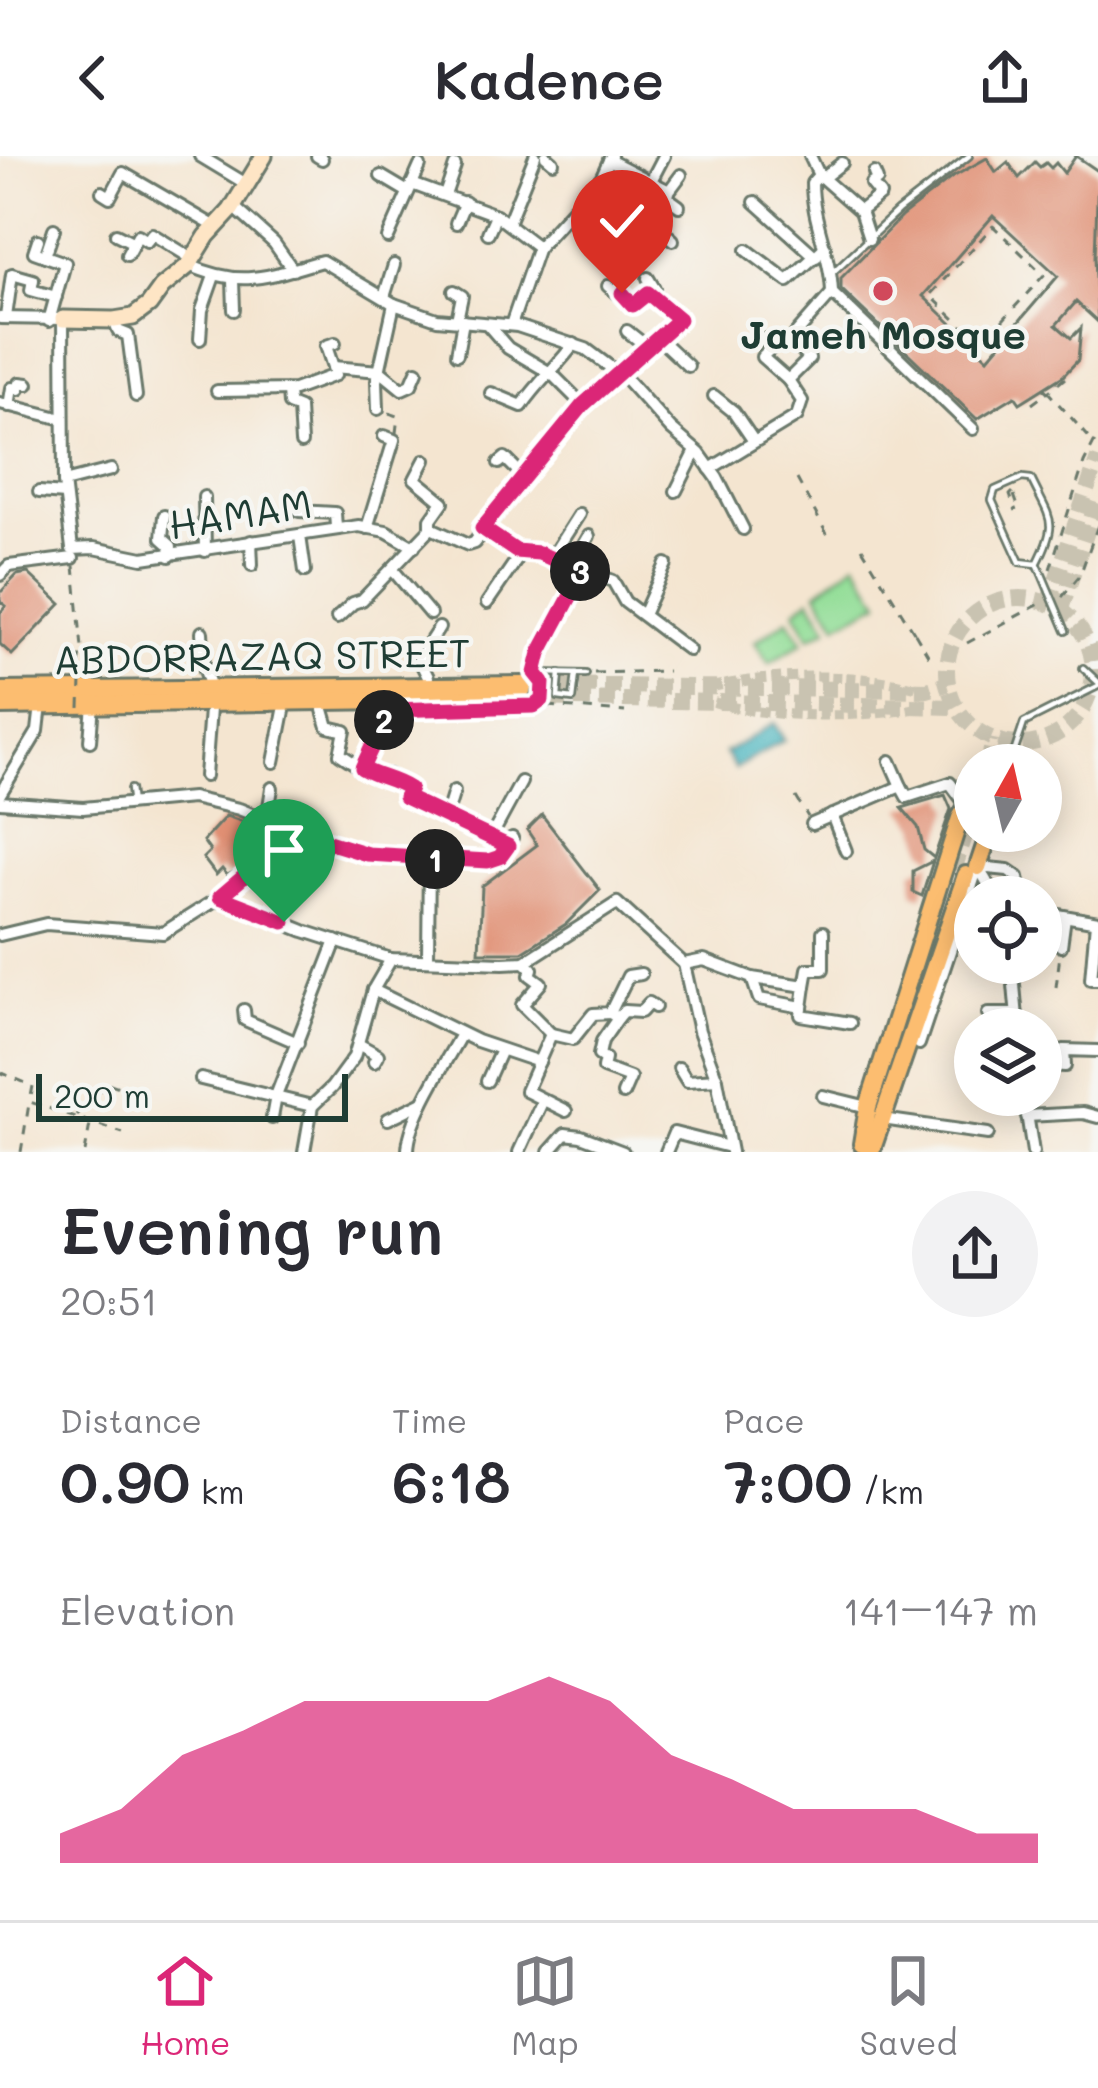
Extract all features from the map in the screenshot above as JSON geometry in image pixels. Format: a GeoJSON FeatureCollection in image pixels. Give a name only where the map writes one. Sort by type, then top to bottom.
{"type":"FeatureCollection","features":[{"type":"Feature","properties":{"kind":"main road"},"geometry":{"type":"LineString","coordinates":[[203,697],[224,678],[428,677],[530,691]]}},
{"type":"Feature","properties":{"kind":"main road","name":"ABDORRAZAQ STREET"},"geometry":{"type":"LineString","coordinates":[[0,691],[203,697],[530,691]]}},
{"type":"Feature","properties":{"kind":"main road"},"geometry":{"type":"LineString","coordinates":[[203,697],[284,710],[389,710],[530,691]]}},
{"type":"Feature","properties":{"kind":"main road","name":"ABDORRAZAQ STREET"},"geometry":{"type":"LineString","coordinates":[[0,706],[41,705],[83,696]]}},
{"type":"Feature","properties":{"kind":"main road"},"geometry":{"type":"LineString","coordinates":[[865,1150],[954,852]]}},
{"type":"Feature","properties":{"kind":"main road"},"geometry":{"type":"LineString","coordinates":[[875,1113],[966,871],[977,852]]}},
{"type":"Feature","properties":{"kind":"main road"},"geometry":{"type":"LineString","coordinates":[[865,1150],[966,871]]}},
{"type":"Feature","properties":{"kind":"street"},"geometry":{"type":"LineString","coordinates":[[200,156],[248,185]]}},
{"type":"Feature","properties":{"kind":"street"},"geometry":{"type":"LineString","coordinates":[[56,297],[31,290],[33,280],[12,274],[4,288],[3,318],[134,317],[191,262],[234,206],[263,156]]}},
{"type":"Feature","properties":{"kind":"street"},"geometry":{"type":"LineString","coordinates":[[508,223],[535,156]]}},
{"type":"Feature","properties":{"kind":"street"},"geometry":{"type":"LineString","coordinates":[[651,182],[664,156]]}},
{"type":"Feature","properties":{"kind":"street"},"geometry":{"type":"LineString","coordinates":[[810,156],[821,176],[860,211],[869,239]]}},
{"type":"Feature","properties":{"kind":"street"},"geometry":{"type":"LineString","coordinates":[[511,325],[538,247],[601,178],[610,158],[651,182],[679,206]]}},
{"type":"Feature","properties":{"kind":"street"},"geometry":{"type":"LineString","coordinates":[[788,380],[809,358],[795,342],[795,335],[832,293],[832,274],[820,252],[812,183],[842,163]]}},
{"type":"Feature","properties":{"kind":"street"},"geometry":{"type":"LineString","coordinates":[[388,238],[420,166]]}},
{"type":"Feature","properties":{"kind":"street"},"geometry":{"type":"LineString","coordinates":[[445,195],[455,166]]}},
{"type":"Feature","properties":{"kind":"street"},"geometry":{"type":"LineString","coordinates":[[102,192],[110,197],[123,173],[216,227]]}},
{"type":"Feature","properties":{"kind":"street"},"geometry":{"type":"LineString","coordinates":[[860,211],[880,194],[872,184],[877,180],[874,173]]}},
{"type":"Feature","properties":{"kind":"street"},"geometry":{"type":"LineString","coordinates":[[381,176],[496,215],[538,247]]}},
{"type":"Feature","properties":{"kind":"street"},"geometry":{"type":"LineString","coordinates":[[673,240],[656,224],[681,176]]}},
{"type":"Feature","properties":{"kind":"street"},"geometry":{"type":"LineString","coordinates":[[456,223],[464,202]]}},
{"type":"Feature","properties":{"kind":"street"},"geometry":{"type":"LineString","coordinates":[[755,202],[820,252]]}},
{"type":"Feature","properties":{"kind":"street"},"geometry":{"type":"LineString","coordinates":[[234,206],[274,243],[293,270]]}},
{"type":"Feature","properties":{"kind":"street"},"geometry":{"type":"LineString","coordinates":[[488,233],[496,215]]}},
{"type":"Feature","properties":{"kind":"street"},"geometry":{"type":"LineString","coordinates":[[45,256],[54,229]]}},
{"type":"Feature","properties":{"kind":"street"},"geometry":{"type":"LineString","coordinates":[[116,234],[130,249],[138,235],[147,241],[152,234],[214,276],[233,280],[322,261],[354,283],[437,319],[511,325],[574,344],[618,372],[696,451],[742,529]]}},
{"type":"Feature","properties":{"kind":"street"},"geometry":{"type":"LineString","coordinates":[[38,240],[34,252],[65,262],[56,320],[72,554]]}},
{"type":"Feature","properties":{"kind":"street"},"geometry":{"type":"LineString","coordinates":[[747,250],[788,281],[820,252]]}},
{"type":"Feature","properties":{"kind":"street"},"geometry":{"type":"LineString","coordinates":[[378,410],[376,381],[394,266]]}},
{"type":"Feature","properties":{"kind":"street"},"geometry":{"type":"LineString","coordinates":[[200,339],[202,310],[214,276]]}},
{"type":"Feature","properties":{"kind":"street"},"geometry":{"type":"LineString","coordinates":[[608,286],[617,295],[623,286],[633,305],[654,288],[648,278]]}},
{"type":"Feature","properties":{"kind":"street"},"geometry":{"type":"LineString","coordinates":[[233,280],[234,310]]}},
{"type":"Feature","properties":{"kind":"street"},"geometry":{"type":"LineString","coordinates":[[454,291],[462,296],[457,354]]}},
{"type":"Feature","properties":{"kind":"street"},"geometry":{"type":"LineString","coordinates":[[430,528],[468,545],[474,543],[583,405],[679,319],[674,307],[648,293]]}},
{"type":"Feature","properties":{"kind":"street"},"geometry":{"type":"LineString","coordinates":[[832,293],[973,430]]}},
{"type":"Feature","properties":{"kind":"street"},"geometry":{"type":"LineString","coordinates":[[114,320],[118,331],[128,335],[136,396]]}},
{"type":"Feature","properties":{"kind":"street"},"geometry":{"type":"LineString","coordinates":[[488,325],[508,348],[552,374],[583,405]]}},
{"type":"Feature","properties":{"kind":"street"},"geometry":{"type":"LineString","coordinates":[[627,331],[646,346]]}},
{"type":"Feature","properties":{"kind":"street"},"geometry":{"type":"LineString","coordinates":[[656,336],[688,366]]}},
{"type":"Feature","properties":{"kind":"street"},"geometry":{"type":"LineString","coordinates":[[710,469],[797,416],[802,401],[788,380],[762,357],[770,350],[766,339]]}},
{"type":"Feature","properties":{"kind":"street"},"geometry":{"type":"LineString","coordinates":[[217,391],[288,391],[335,375],[326,346],[335,343]]}},
{"type":"Feature","properties":{"kind":"street"},"geometry":{"type":"LineString","coordinates":[[491,393],[522,406],[574,344]]}},
{"type":"Feature","properties":{"kind":"street"},"geometry":{"type":"LineString","coordinates":[[333,368],[380,371],[402,389],[411,385],[417,371]]}},
{"type":"Feature","properties":{"kind":"street"},"geometry":{"type":"LineString","coordinates":[[28,384],[12,388],[5,405],[63,419]]}},
{"type":"Feature","properties":{"kind":"street"},"geometry":{"type":"LineString","coordinates":[[288,391],[289,404],[299,408],[301,443]]}},
{"type":"Feature","properties":{"kind":"street"},"geometry":{"type":"LineString","coordinates":[[713,397],[734,412],[753,440]]}},
{"type":"Feature","properties":{"kind":"street"},"geometry":{"type":"LineString","coordinates":[[367,528],[389,438]]}},
{"type":"Feature","properties":{"kind":"street"},"geometry":{"type":"LineString","coordinates":[[676,490],[696,451]]}},
{"type":"Feature","properties":{"kind":"street"},"geometry":{"type":"LineString","coordinates":[[499,463],[505,458],[524,477]]}},
{"type":"Feature","properties":{"kind":"street"},"geometry":{"type":"LineString","coordinates":[[337,618],[362,600],[430,528],[443,502],[416,479],[425,460]]}},
{"type":"Feature","properties":{"kind":"street"},"geometry":{"type":"LineString","coordinates":[[39,492],[65,488],[111,470]]}},
{"type":"Feature","properties":{"kind":"street"},"geometry":{"type":"LineString","coordinates":[[204,497],[205,551]]}},
{"type":"Feature","properties":{"kind":"street"},"geometry":{"type":"LineString","coordinates":[[298,505],[299,511],[335,513],[337,527]]}},
{"type":"Feature","properties":{"kind":"street"},"geometry":{"type":"LineString","coordinates":[[551,558],[579,514]]}},
{"type":"Feature","properties":{"kind":"street"},"geometry":{"type":"LineString","coordinates":[[164,516],[162,538],[171,546],[170,556]]}},
{"type":"Feature","properties":{"kind":"street","name":"HAMAM"},"geometry":{"type":"LineString","coordinates":[[0,575],[9,566],[94,548],[143,558],[170,556],[337,527],[386,531],[414,547]]}},
{"type":"Feature","properties":{"kind":"street"},"geometry":{"type":"LineString","coordinates":[[482,528],[516,551],[524,549],[613,581],[625,602],[689,650]]}},
{"type":"Feature","properties":{"kind":"street"},"geometry":{"type":"LineString","coordinates":[[300,536],[305,571]]}},
{"type":"Feature","properties":{"kind":"street"},"geometry":{"type":"LineString","coordinates":[[530,691],[540,653],[589,536]]}},
{"type":"Feature","properties":{"kind":"street"},"geometry":{"type":"LineString","coordinates":[[250,541],[252,566]]}},
{"type":"Feature","properties":{"kind":"street"},"geometry":{"type":"LineString","coordinates":[[488,603],[524,549]]}},
{"type":"Feature","properties":{"kind":"street"},"geometry":{"type":"LineString","coordinates":[[643,615],[666,564]]}},
{"type":"Feature","properties":{"kind":"street"},"geometry":{"type":"LineString","coordinates":[[392,570],[430,614]]}},
{"type":"Feature","properties":{"kind":"street"},"geometry":{"type":"LineString","coordinates":[[202,632],[206,776]]}},
{"type":"Feature","properties":{"kind":"street"},"geometry":{"type":"LineString","coordinates":[[428,677],[419,659],[436,632]]}},
{"type":"Feature","properties":{"kind":"street"},"geometry":{"type":"LineString","coordinates":[[83,696],[90,741]]}},
{"type":"Feature","properties":{"kind":"street"},"geometry":{"type":"LineString","coordinates":[[41,705],[38,731],[1,795],[83,808],[192,798],[367,854],[502,863],[510,842],[490,839],[405,797],[410,789],[388,775],[375,777],[340,754],[345,731],[328,727],[323,710]]}},
{"type":"Feature","properties":{"kind":"street"},"geometry":{"type":"LineString","coordinates":[[274,762],[284,710]]}},
{"type":"Feature","properties":{"kind":"street"},"geometry":{"type":"LineString","coordinates":[[362,768],[389,710]]}},
{"type":"Feature","properties":{"kind":"street"},"geometry":{"type":"LineString","coordinates":[[890,760],[907,797],[950,783],[954,789]]}},
{"type":"Feature","properties":{"kind":"street"},"geometry":{"type":"LineString","coordinates":[[372,793],[375,777]]}},
{"type":"Feature","properties":{"kind":"street"},"geometry":{"type":"LineString","coordinates":[[490,839],[521,782]]}},
{"type":"Feature","properties":{"kind":"street"},"geometry":{"type":"LineString","coordinates":[[812,824],[901,786]]}},
{"type":"Feature","properties":{"kind":"street"},"geometry":{"type":"LineString","coordinates":[[267,819],[272,788]]}},
{"type":"Feature","properties":{"kind":"street"},"geometry":{"type":"LineString","coordinates":[[446,817],[454,791]]}},
{"type":"Feature","properties":{"kind":"street"},"geometry":{"type":"LineString","coordinates":[[509,804],[525,812]]}},
{"type":"Feature","properties":{"kind":"street"},"geometry":{"type":"LineString","coordinates":[[832,815],[846,850]]}},
{"type":"Feature","properties":{"kind":"street"},"geometry":{"type":"LineString","coordinates":[[0,934],[46,924],[163,933],[220,897],[296,832]]}},
{"type":"Feature","properties":{"kind":"street"},"geometry":{"type":"LineString","coordinates":[[428,957],[429,858]]}},
{"type":"Feature","properties":{"kind":"street"},"geometry":{"type":"LineString","coordinates":[[966,871],[1008,870],[1016,876]]}},
{"type":"Feature","properties":{"kind":"street"},"geometry":{"type":"LineString","coordinates":[[966,871],[972,876]]}},
{"type":"Feature","properties":{"kind":"street"},"geometry":{"type":"LineString","coordinates":[[919,1044],[966,871]]}},
{"type":"Feature","properties":{"kind":"street"},"geometry":{"type":"LineString","coordinates":[[220,897],[392,959],[525,962],[617,903],[684,964],[699,1031],[717,1078],[730,1149],[674,1133],[666,1152]]}},
{"type":"Feature","properties":{"kind":"street"},"geometry":{"type":"LineString","coordinates":[[1062,916],[1097,922],[1091,979],[1098,979]]}},
{"type":"Feature","properties":{"kind":"street"},"geometry":{"type":"LineString","coordinates":[[1062,939],[1065,917]]}},
{"type":"Feature","properties":{"kind":"street"},"geometry":{"type":"LineString","coordinates":[[823,932],[824,969],[808,969],[801,1015],[850,1023]]}},
{"type":"Feature","properties":{"kind":"street"},"geometry":{"type":"LineString","coordinates":[[272,1118],[276,1096],[336,940]]}},
{"type":"Feature","properties":{"kind":"street"},"geometry":{"type":"LineString","coordinates":[[304,1152],[312,1106],[354,1057],[373,990],[392,959]]}},
{"type":"Feature","properties":{"kind":"street"},"geometry":{"type":"LineString","coordinates":[[684,964],[704,960],[752,979],[805,986]]}},
{"type":"Feature","properties":{"kind":"street"},"geometry":{"type":"LineString","coordinates":[[525,962],[532,969],[530,975],[541,983],[522,1005],[551,1034],[573,1039],[593,1014],[641,1012],[650,1003],[656,1007]]}},
{"type":"Feature","properties":{"kind":"street"},"geometry":{"type":"LineString","coordinates":[[622,1094],[630,1078],[603,1067],[605,1059],[599,1055],[628,976],[641,974]]}},
{"type":"Feature","properties":{"kind":"street"},"geometry":{"type":"LineString","coordinates":[[752,979],[759,999],[802,1007]]}},
{"type":"Feature","properties":{"kind":"street"},"geometry":{"type":"LineString","coordinates":[[373,990],[461,1034],[538,1062]]}},
{"type":"Feature","properties":{"kind":"street"},"geometry":{"type":"LineString","coordinates":[[244,1010],[244,1020],[298,1043]]}},
{"type":"Feature","properties":{"kind":"street"},"geometry":{"type":"LineString","coordinates":[[408,1150],[425,1101],[461,1034]]}},
{"type":"Feature","properties":{"kind":"street"},"geometry":{"type":"LineString","coordinates":[[551,1034],[526,1091],[566,1111]]}},
{"type":"Feature","properties":{"kind":"street"},"geometry":{"type":"LineString","coordinates":[[358,1044],[378,1055],[374,1062]]}},
{"type":"Feature","properties":{"kind":"street"},"geometry":{"type":"LineString","coordinates":[[487,1081],[501,1050]]}},
{"type":"Feature","properties":{"kind":"street"},"geometry":{"type":"LineString","coordinates":[[1062,1066],[1064,1050],[1098,1051]]}},
{"type":"Feature","properties":{"kind":"street"},"geometry":{"type":"LineString","coordinates":[[679,1068],[688,1081],[717,1078]]}},
{"type":"Feature","properties":{"kind":"street"},"geometry":{"type":"LineString","coordinates":[[205,1077],[312,1106]]}},
{"type":"Feature","properties":{"kind":"street"},"geometry":{"type":"LineString","coordinates":[[823,1096],[875,1113],[988,1134]]}},
{"type":"Feature","properties":{"kind":"street"},"geometry":{"type":"LineString","coordinates":[[519,1152],[543,1100]]}},
{"type":"Feature","properties":{"kind":"street"},"geometry":{"type":"LineString","coordinates":[[413,1131],[388,1119],[425,1101]]}},
{"type":"Feature","properties":{"kind":"street"},"geometry":{"type":"LineString","coordinates":[[1062,1114],[1098,1117]]}},
{"type":"Feature","properties":{"kind":"street"},"geometry":{"type":"LineString","coordinates":[[1028,1116],[1034,1152]]}},
{"type":"Feature","properties":{"kind":"street"},"geometry":{"type":"LineString","coordinates":[[549,1152],[566,1134],[619,1151]]}},
{"type":"Feature","properties":{"kind":"lane"},"geometry":{"type":"LineString","coordinates":[[832,274],[911,199],[968,156]]}},
{"type":"Feature","properties":{"kind":"lane"},"geometry":{"type":"LineString","coordinates":[[1022,478],[1031,479],[1052,524],[1037,564],[1020,562],[992,500],[995,490],[1022,478]]}},
{"type":"Feature","properties":{"kind":"lane"},"geometry":{"type":"LineString","coordinates":[[1037,564],[1066,632]]}},
{"type":"Feature","properties":{"kind":"lane"},"geometry":{"type":"LineString","coordinates":[[1017,744],[1024,723],[1098,684],[1082,668]]}},
{"type":"Feature","properties":{"kind":"lane"},"geometry":{"type":"LineString","coordinates":[[530,691],[560,674],[586,674]]}},
{"type":"Feature","properties":{"kind":"lane"},"geometry":{"type":"LineString","coordinates":[[560,674],[558,697],[573,699],[576,674]]}},
{"type":"Feature","properties":{"kind":"lane"},"geometry":{"type":"LineString","coordinates":[[130,789],[132,803]]}},
{"type":"Feature","properties":{"kind":"path"},"geometry":{"type":"LineString","coordinates":[[993,226],[1044,275],[993,331],[981,344],[930,295],[993,226]]}},
{"type":"Feature","properties":{"kind":"path"},"geometry":{"type":"LineString","coordinates":[[993,331],[1002,341]]}},
{"type":"Feature","properties":{"kind":"path"},"geometry":{"type":"LineString","coordinates":[[1032,404],[1065,378]]}},
{"type":"Feature","properties":{"kind":"path"},"geometry":{"type":"LineString","coordinates":[[1046,390],[1095,444]]}},
{"type":"Feature","properties":{"kind":"path"},"geometry":{"type":"LineString","coordinates":[[378,410],[398,416],[389,438]]}},
{"type":"Feature","properties":{"kind":"path"},"geometry":{"type":"LineString","coordinates":[[1046,582],[1084,463],[1098,435]]}},
{"type":"Feature","properties":{"kind":"path"},"geometry":{"type":"LineString","coordinates":[[797,479],[828,536]]}},
{"type":"Feature","properties":{"kind":"path"},"geometry":{"type":"LineString","coordinates":[[1011,495],[1018,510]]}},
{"type":"Feature","properties":{"kind":"path"},"geometry":{"type":"LineString","coordinates":[[967,643],[1055,600],[1080,575],[1098,525]]}},
{"type":"Feature","properties":{"kind":"path"},"geometry":{"type":"LineString","coordinates":[[862,548],[932,662]]}},
{"type":"Feature","properties":{"kind":"path"},"geometry":{"type":"LineString","coordinates":[[72,554],[82,648],[77,672],[83,696]]}},
{"type":"Feature","properties":{"kind":"path"},"geometry":{"type":"LineString","coordinates":[[586,674],[667,671]]}},
{"type":"Feature","properties":{"kind":"path"},"geometry":{"type":"LineString","coordinates":[[530,691],[625,712]]}},
{"type":"Feature","properties":{"kind":"path"},"geometry":{"type":"LineString","coordinates":[[796,797],[812,824]]}},
{"type":"Feature","properties":{"kind":"path"},"geometry":{"type":"LineString","coordinates":[[0,1072],[34,1086],[21,1152]]}},
{"type":"Feature","properties":{"kind":"path"},"geometry":{"type":"LineString","coordinates":[[76,1115],[89,1101],[97,1100],[102,1082],[125,1089]]}},
{"type":"Feature","properties":{"kind":"path"},"geometry":{"type":"LineString","coordinates":[[29,1102],[123,1133]]}},
{"type":"Feature","properties":{"kind":"path"},"geometry":{"type":"LineString","coordinates":[[85,1152],[90,1124]]}},
{"type":"Feature","properties":{"kind":"green space"},"geometry":{"type":"Polygon","coordinates":[[[856,562],[880,602],[837,624],[817,592],[856,562]]]}},
{"type":"Feature","properties":{"kind":"green space"},"geometry":{"type":"Polygon","coordinates":[[[810,598],[828,628],[810,637],[795,611],[810,598]]]}},
{"type":"Feature","properties":{"kind":"green space"},"geometry":{"type":"Polygon","coordinates":[[[788,619],[803,642],[769,663],[755,642],[788,619]]]}},
{"type":"Feature","properties":{"kind":"water"},"geometry":{"type":"Polygon","coordinates":[[[774,723],[784,740],[735,769],[725,753],[774,723]]]}},
{"type":"Feature","properties":{"kind":"building","name":"Jameh Mosque"},"geometry":{"type":"Polygon","coordinates":[[[1076,156],[1098,171],[1098,322],[1076,302],[1056,325],[1071,338],[1081,328],[1078,360],[1063,376],[1020,403],[1015,396],[977,419],[841,289],[841,278],[902,216],[951,178],[987,158],[996,172],[1008,162],[1019,178],[1035,162],[1051,168],[1056,163],[1064,173],[1076,156]],[[993,216],[923,296],[988,358],[1058,276],[993,216]]]}},
{"type":"Feature","properties":{"kind":"building"},"geometry":{"type":"Polygon","coordinates":[[[28,573],[61,604],[12,655],[0,644],[0,613],[6,606],[0,593],[17,575],[28,573]]]}},
{"type":"Feature","properties":{"kind":"building"},"geometry":{"type":"Polygon","coordinates":[[[945,795],[951,809],[934,858],[924,850],[918,827],[902,808],[945,795]]]}},
{"type":"Feature","properties":{"kind":"building"},"geometry":{"type":"Polygon","coordinates":[[[542,815],[600,890],[566,924],[522,952],[479,952],[482,886],[537,845],[527,830],[542,815]]]}},
{"type":"Feature","properties":{"kind":"building"},"geometry":{"type":"Polygon","coordinates":[[[226,816],[256,826],[269,842],[236,871],[227,875],[222,869],[216,875],[203,858],[210,851],[203,841],[226,816]]]}},
{"type":"Feature","properties":{"kind":"building"},"geometry":{"type":"Polygon","coordinates":[[[933,861],[922,896],[913,892],[913,871],[933,861]]]}},
{"type":"Feature","properties":{"kind":"tunnel"},"geometry":{"type":"LineString","coordinates":[[1048,603],[1098,458]]}},
{"type":"Feature","properties":{"kind":"tunnel"},"geometry":{"type":"LineString","coordinates":[[1061,609],[1098,498]]}},
{"type":"Feature","properties":{"kind":"tunnel"},"geometry":{"type":"LineString","coordinates":[[1020,598],[1048,603],[1072,619],[1088,643],[1093,671],[1088,699],[1072,723],[1048,739],[1020,744],[992,739],[968,723],[952,699],[947,671],[952,643],[968,619],[992,603],[1020,598]]}},
{"type":"Feature","properties":{"kind":"tunnel"},"geometry":{"type":"LineString","coordinates":[[712,687],[820,676],[927,690]]}},
{"type":"Feature","properties":{"kind":"tunnel"},"geometry":{"type":"LineString","coordinates":[[532,685],[927,690],[947,684]]}},
{"type":"Feature","properties":{"kind":"tunnel"},"geometry":{"type":"LineString","coordinates":[[527,698],[956,707]]}},
{"type":"Feature","properties":{"kind":"tunnel"},"geometry":{"type":"LineString","coordinates":[[714,702],[762,712],[819,715],[924,707]]}},
{"type":"Feature","properties":{"kind":"tunnel"},"geometry":{"type":"LineString","coordinates":[[992,744],[993,739]]}},
{"type":"Feature","properties":{"kind":"tunnel"},"geometry":{"type":"LineString","coordinates":[[954,870],[960,852]]}},
{"type":"Feature","properties":{"kind":"place","name":"Jameh Mosque"},"geometry":{"type":"Point","coordinates":[883,291]}},
{"type":"Feature","properties":{"kind":"route"},"geometry":{"type":"LineString","coordinates":[[284,922],[220,897],[296,832],[367,854],[488,861],[500,857],[508,846],[405,797],[410,789],[388,775],[375,777],[362,768],[389,710],[534,706],[542,700],[543,683],[535,673],[540,653],[583,573],[539,553],[516,551],[482,528],[583,405],[679,319],[648,293],[633,305],[622,293]]}}]}
